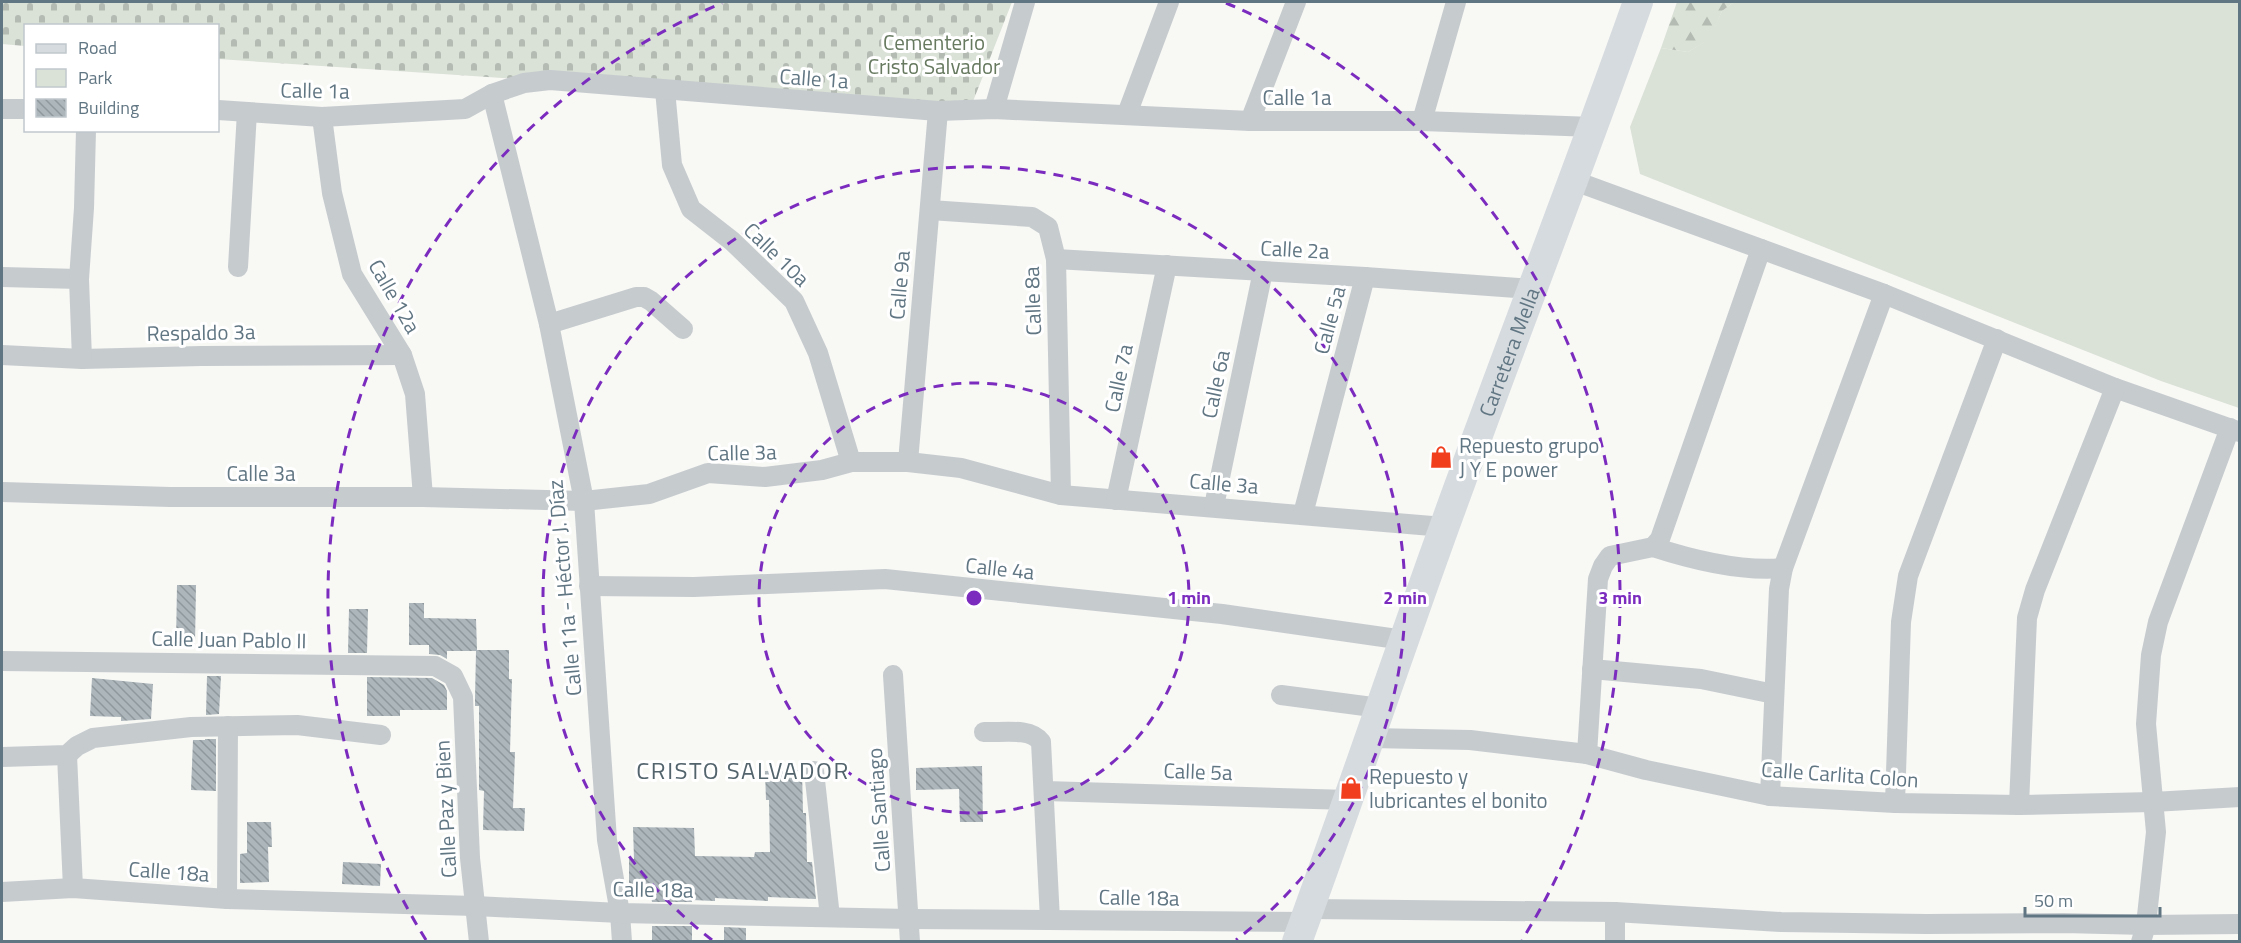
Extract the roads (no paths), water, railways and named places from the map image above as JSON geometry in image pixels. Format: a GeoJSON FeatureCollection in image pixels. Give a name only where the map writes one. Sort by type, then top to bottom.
{"type":"FeatureCollection","features":[{"type":"Feature","properties":{"kind":"main road","name":"Carretera Mella"},"geometry":{"type":"LineString","coordinates":[[1303,924],[1349,800],[1444,526],[1638,2]]}},
{"type":"Feature","properties":{"kind":"street"},"geometry":{"type":"LineString","coordinates":[[994,109],[1025,2]]}},
{"type":"Feature","properties":{"kind":"street"},"geometry":{"type":"LineString","coordinates":[[1127,114],[1168,2]]}},
{"type":"Feature","properties":{"kind":"street"},"geometry":{"type":"LineString","coordinates":[[1250,121],[1296,2]]}},
{"type":"Feature","properties":{"kind":"street"},"geometry":{"type":"LineString","coordinates":[[1422,121],[1456,2]]}},
{"type":"Feature","properties":{"kind":"street","name":"Calle 1a"},"geometry":{"type":"LineString","coordinates":[[219,110],[322,117],[465,108],[492,94],[524,83],[550,80],[938,111],[994,109],[1250,121],[1422,121],[1593,127]]}},
{"type":"Feature","properties":{"kind":"street","name":"Calle 10a"},"geometry":{"type":"LineString","coordinates":[[665,90],[672,165],[691,208],[732,241],[794,301],[818,353],[851,462]]}},
{"type":"Feature","properties":{"kind":"street","name":"Calle 11a - Héctor J. Díaz"},"geometry":{"type":"LineString","coordinates":[[492,94],[549,324],[584,501],[607,840],[620,913],[622,942]]}},
{"type":"Feature","properties":{"kind":"street"},"geometry":{"type":"LineString","coordinates":[[2,109],[24,109]]}},
{"type":"Feature","properties":{"kind":"street","name":"Calle 9a"},"geometry":{"type":"LineString","coordinates":[[908,462],[938,111]]}},
{"type":"Feature","properties":{"kind":"street"},"geometry":{"type":"LineString","coordinates":[[237,267],[247,112]]}},
{"type":"Feature","properties":{"kind":"street","name":"Calle 12a"},"geometry":{"type":"LineString","coordinates":[[322,117],[332,193],[352,274],[402,354],[415,394],[423,497]]}},
{"type":"Feature","properties":{"kind":"street"},"geometry":{"type":"LineString","coordinates":[[82,359],[79,279],[86,132]]}},
{"type":"Feature","properties":{"kind":"street"},"geometry":{"type":"LineString","coordinates":[[1572,180],[1884,294],[2115,388],[2235,430],[2158,622],[2151,655],[2146,724],[2156,832],[2143,933]]}},
{"type":"Feature","properties":{"kind":"street","name":"Calle 8a"},"geometry":{"type":"LineString","coordinates":[[930,210],[1032,217],[1047,227],[1056,259],[1061,495]]}},
{"type":"Feature","properties":{"kind":"street"},"geometry":{"type":"LineString","coordinates":[[1653,547],[1666,526],[1761,249]]}},
{"type":"Feature","properties":{"kind":"street","name":"Calle 2a"},"geometry":{"type":"LineString","coordinates":[[1056,259],[1531,289]]}},
{"type":"Feature","properties":{"kind":"street","name":"Calle 7a"},"geometry":{"type":"LineString","coordinates":[[1116,500],[1167,266]]}},
{"type":"Feature","properties":{"kind":"street","name":"Calle 6a"},"geometry":{"type":"LineString","coordinates":[[1214,506],[1263,271]]}},
{"type":"Feature","properties":{"kind":"street"},"geometry":{"type":"LineString","coordinates":[[2,277],[79,279]]}},
{"type":"Feature","properties":{"kind":"street","name":"Calle 5a"},"geometry":{"type":"LineString","coordinates":[[1303,514],[1365,277]]}},
{"type":"Feature","properties":{"kind":"street"},"geometry":{"type":"LineString","coordinates":[[1770,796],[1779,589],[1783,568],[1884,294]]}},
{"type":"Feature","properties":{"kind":"street"},"geometry":{"type":"LineString","coordinates":[[549,324],[636,297],[644,297],[683,329]]}},
{"type":"Feature","properties":{"kind":"street"},"geometry":{"type":"LineString","coordinates":[[1895,803],[1901,621],[1905,587],[1997,339]]}},
{"type":"Feature","properties":{"kind":"street","name":"Respaldo 3a"},"geometry":{"type":"LineString","coordinates":[[2,355],[82,359],[402,354]]}},
{"type":"Feature","properties":{"kind":"street"},"geometry":{"type":"LineString","coordinates":[[2019,805],[2027,618],[2035,590],[2115,388]]}},
{"type":"Feature","properties":{"kind":"street","name":"Calle 3a"},"geometry":{"type":"LineString","coordinates":[[2,492],[170,497],[423,497],[584,501],[649,494],[708,473],[765,477],[822,470],[851,462],[908,462],[961,468],[1061,495],[1444,526]]}},
{"type":"Feature","properties":{"kind":"street"},"geometry":{"type":"LineString","coordinates":[[1587,754],[1598,579],[1610,556],[1620,552],[1653,547],[1681,556],[1717,562],[1767,569],[1783,568]]}},
{"type":"Feature","properties":{"kind":"street","name":"Calle 4a"},"geometry":{"type":"LineString","coordinates":[[589,586],[694,587],[885,579],[1222,614],[1404,640]]}},
{"type":"Feature","properties":{"kind":"street","name":"Calle Juan Pablo II"},"geometry":{"type":"LineString","coordinates":[[2,661],[435,666],[453,676]]}},
{"type":"Feature","properties":{"kind":"street"},"geometry":{"type":"LineString","coordinates":[[1592,669],[1701,679],[1774,694]]}},
{"type":"Feature","properties":{"kind":"street","name":"Calle Santiago"},"geometry":{"type":"LineString","coordinates":[[893,675],[910,942]]}},
{"type":"Feature","properties":{"kind":"street","name":"Calle Paz y Bien"},"geometry":{"type":"LineString","coordinates":[[453,676],[463,697],[470,858],[479,942]]}},
{"type":"Feature","properties":{"kind":"street"},"geometry":{"type":"LineString","coordinates":[[1281,695],[1380,708]]}},
{"type":"Feature","properties":{"kind":"street"},"geometry":{"type":"LineString","coordinates":[[2,757],[67,755],[77,746],[93,738],[191,727],[297,725],[381,735]]}},
{"type":"Feature","properties":{"kind":"street"},"geometry":{"type":"LineString","coordinates":[[227,899],[228,726]]}},
{"type":"Feature","properties":{"kind":"street"},"geometry":{"type":"LineString","coordinates":[[984,732],[1029,733],[1036,735],[1041,742],[1050,920]]}},
{"type":"Feature","properties":{"kind":"street","name":"Calle Carlita Colon"},"geometry":{"type":"LineString","coordinates":[[1370,738],[1470,740],[1587,754],[1646,770],[1770,796],[1895,803],[2019,805],[2154,802],[2240,797]]}},
{"type":"Feature","properties":{"kind":"street"},"geometry":{"type":"LineString","coordinates":[[67,755],[73,888]]}},
{"type":"Feature","properties":{"kind":"street"},"geometry":{"type":"LineString","coordinates":[[814,771],[830,917]]}},
{"type":"Feature","properties":{"kind":"street","name":"Calle 5a"},"geometry":{"type":"LineString","coordinates":[[1045,790],[1349,800]]}},
{"type":"Feature","properties":{"kind":"street","name":"Calle 18a"},"geometry":{"type":"LineString","coordinates":[[2,892],[73,888],[227,899],[475,906],[620,913],[910,919],[1303,924],[1615,912],[1781,922],[2062,923],[2143,933],[2240,924]]}},
{"type":"Feature","properties":{"kind":"street"},"geometry":{"type":"LineString","coordinates":[[1615,912],[1615,942]]}},
{"type":"Feature","properties":{"kind":"place","name":"Repuesto grupo J Y E power"},"geometry":{"type":"Point","coordinates":[1441,457]}},
{"type":"Feature","properties":{"kind":"place","name":"Repuesto y lubricantes el bonito"},"geometry":{"type":"Point","coordinates":[1351,788]}},
{"type":"Feature","properties":{"kind":"district","name":"CRISTO SALVADOR"},"geometry":{"type":"Point","coordinates":[743,770]}},
{"type":"Feature","properties":{"kind":"park label","name":"Cementerio Cristo Salvador"},"geometry":{"type":"Point","coordinates":[934,54]}}]}
